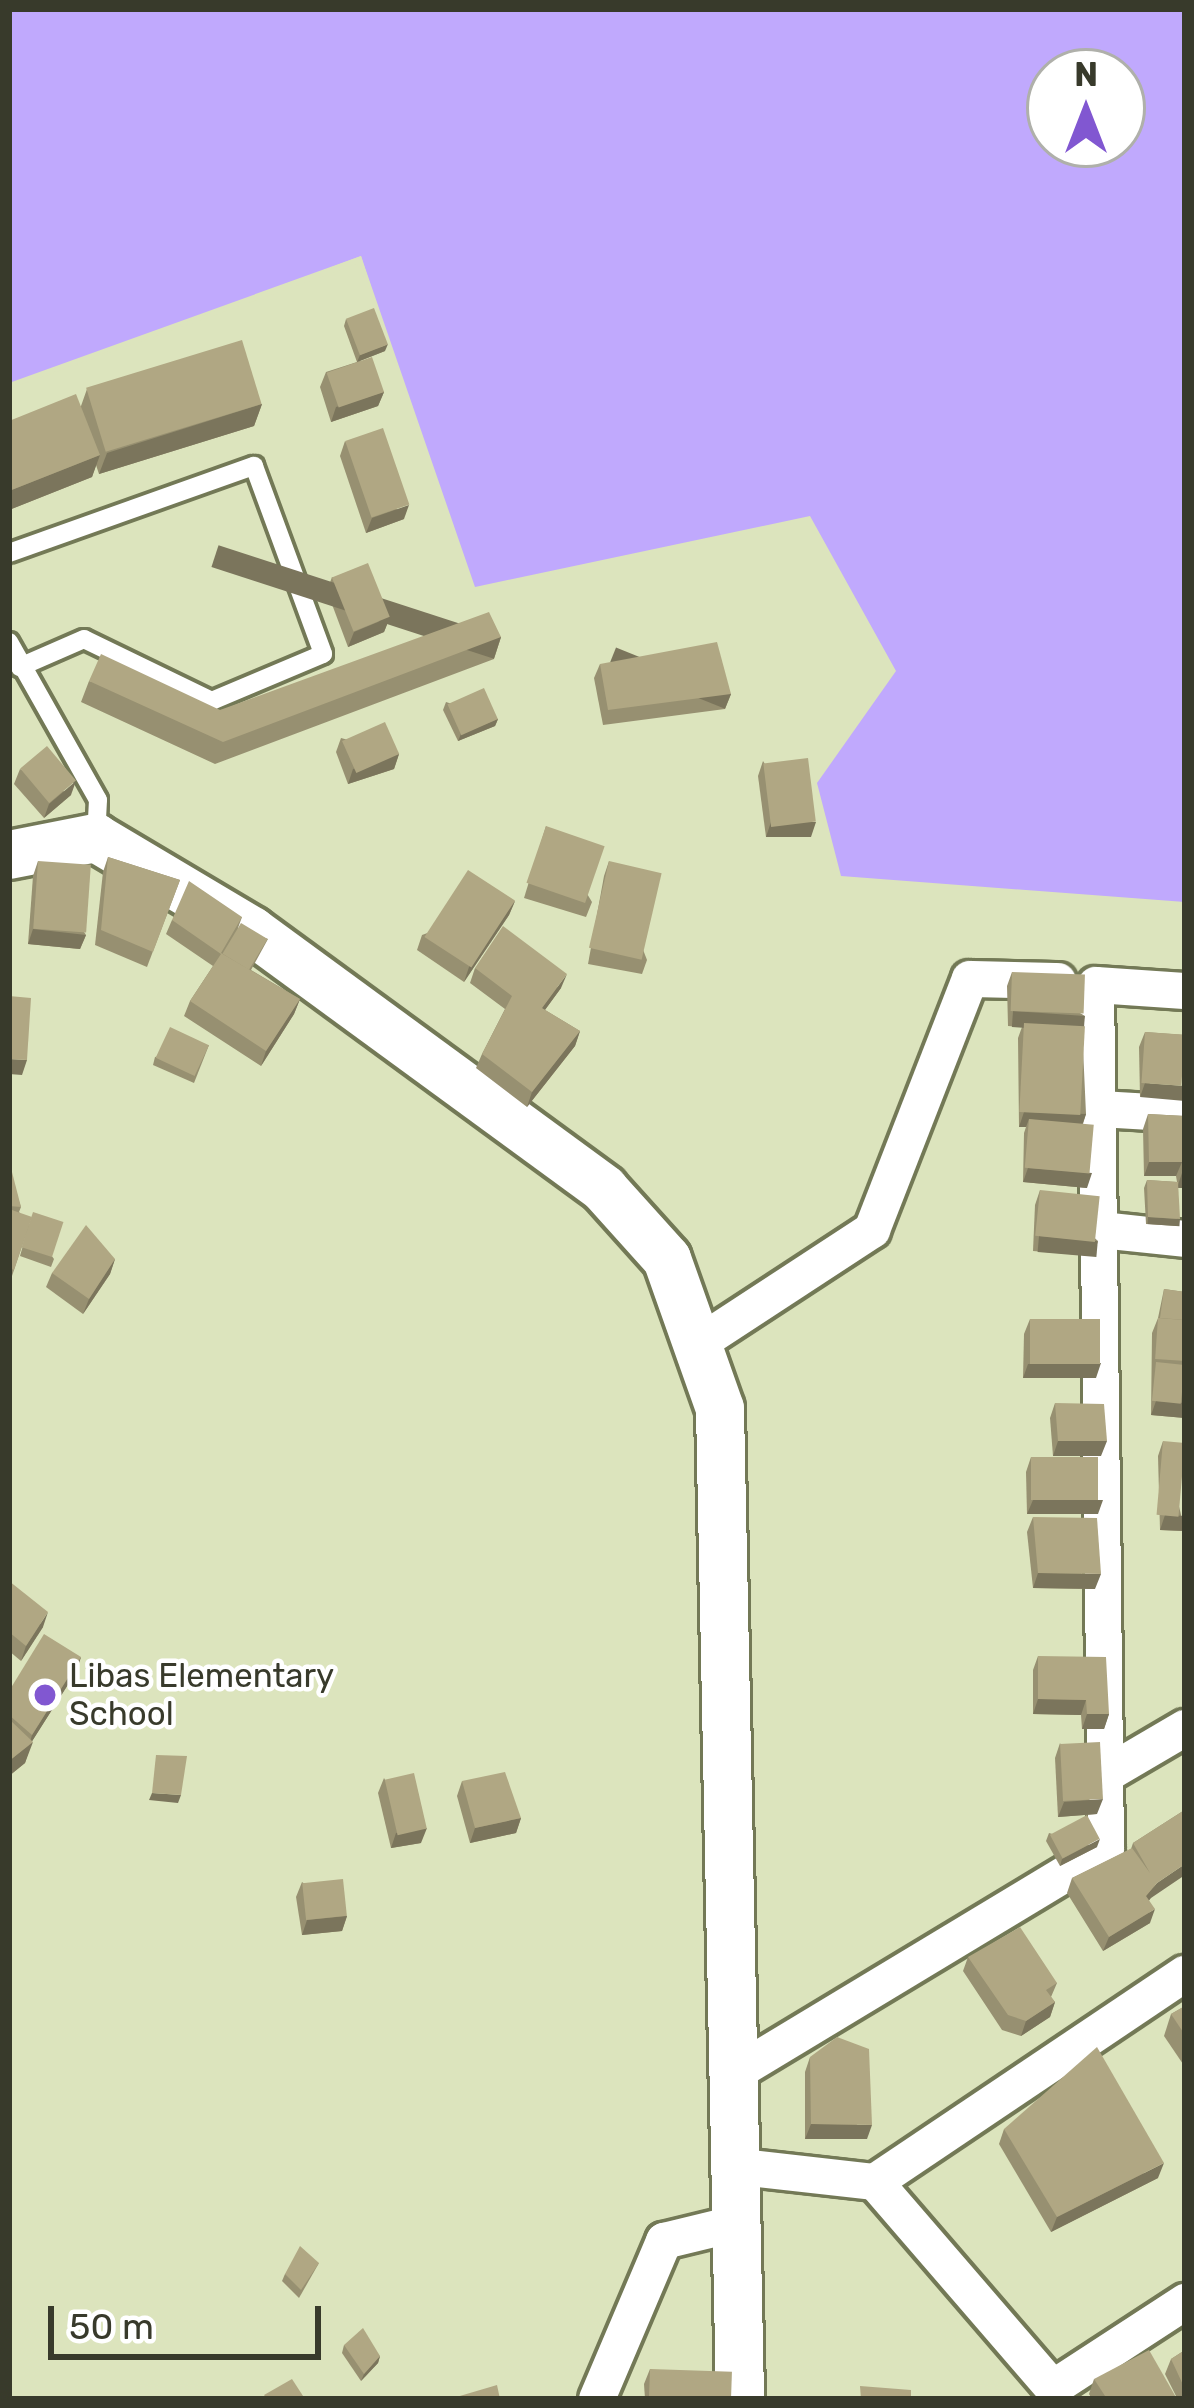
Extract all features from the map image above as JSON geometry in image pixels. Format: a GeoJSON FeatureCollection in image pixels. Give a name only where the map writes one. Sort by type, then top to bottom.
{"type":"FeatureCollection","features":[{"type":"Feature","properties":{"kind":"street"},"geometry":{"type":"LineString","coordinates":[[9,855],[96,838],[252,931],[604,1189],[667,1259],[704,1340],[720,1409],[741,2167],[734,2224],[740,2399]]}},
{"type":"Feature","properties":{"kind":"street"},"geometry":{"type":"LineString","coordinates":[[704,1340],[872,1230],[970,979],[1185,991]]}},
{"type":"Feature","properties":{"kind":"street"},"geometry":{"type":"LineString","coordinates":[[735,2073],[1106,1849],[1110,1772],[1096,985]]}},
{"type":"Feature","properties":{"kind":"street"},"geometry":{"type":"LineString","coordinates":[[1100,1109],[1185,1114]]}},
{"type":"Feature","properties":{"kind":"street"},"geometry":{"type":"LineString","coordinates":[[1102,1230],[1185,1239]]}},
{"type":"Feature","properties":{"kind":"street"},"geometry":{"type":"LineString","coordinates":[[1110,1772],[1185,1728]]}},
{"type":"Feature","properties":{"kind":"street"},"geometry":{"type":"LineString","coordinates":[[741,2167],[875,2182],[1185,1975]]}},
{"type":"Feature","properties":{"kind":"street"},"geometry":{"type":"LineString","coordinates":[[875,2182],[1053,2387],[1185,2302]]}},
{"type":"Feature","properties":{"kind":"street"},"geometry":{"type":"LineString","coordinates":[[597,2399],[664,2241],[734,2224]]}},
{"type":"Feature","properties":{"kind":"lane"},"geometry":{"type":"LineString","coordinates":[[9,553],[254,466],[322,654],[212,701],[85,639],[20,667]]}},
{"type":"Feature","properties":{"kind":"lane"},"geometry":{"type":"LineString","coordinates":[[9,642],[98,800],[96,838]]}},
{"type":"Feature","properties":{"kind":"shaded area"},"geometry":{"type":"Polygon","coordinates":[[[9,9],[1185,9],[1185,902],[841,876],[817,783],[896,671],[810,516],[475,587],[361,256],[9,383],[9,9]]]}},
{"type":"Feature","properties":{"kind":"pier"},"geometry":{"type":"Polygon","coordinates":[[[361,256],[377,306],[357,264],[9,389],[361,256]]]}},
{"type":"Feature","properties":{"kind":"building"},"geometry":{"type":"Polygon","coordinates":[[[374,308],[388,344],[360,355],[346,319],[374,308]]]}},
{"type":"Feature","properties":{"kind":"building"},"geometry":{"type":"Polygon","coordinates":[[[242,340],[262,404],[106,452],[86,388],[242,340]]]}},
{"type":"Feature","properties":{"kind":"building"},"geometry":{"type":"Polygon","coordinates":[[[372,357],[384,392],[339,408],[327,373],[372,357]]]}},
{"type":"Feature","properties":{"kind":"building"},"geometry":{"type":"Polygon","coordinates":[[[76,394],[100,455],[9,491],[9,421],[76,394]]]}},
{"type":"Feature","properties":{"kind":"building"},"geometry":{"type":"Polygon","coordinates":[[[383,428],[409,505],[372,518],[345,441],[383,428]]]}},
{"type":"Feature","properties":{"kind":"building"},"geometry":{"type":"Polygon","coordinates":[[[368,563],[390,617],[354,631],[332,578],[368,563]]]}},
{"type":"Feature","properties":{"kind":"building"},"geometry":{"type":"Polygon","coordinates":[[[489,612],[501,637],[223,742],[89,681],[101,654],[220,710],[489,612]]]}},
{"type":"Feature","properties":{"kind":"building"},"geometry":{"type":"Polygon","coordinates":[[[717,642],[731,694],[608,710],[600,664],[717,642]]]}},
{"type":"Feature","properties":{"kind":"building"},"geometry":{"type":"Polygon","coordinates":[[[484,688],[498,719],[461,735],[447,704],[484,688]]]}},
{"type":"Feature","properties":{"kind":"building"},"geometry":{"type":"Polygon","coordinates":[[[385,722],[399,754],[356,773],[342,741],[385,722]]]}},
{"type":"Feature","properties":{"kind":"building"},"geometry":{"type":"Polygon","coordinates":[[[47,746],[76,780],[49,803],[20,768],[47,746]]]}},
{"type":"Feature","properties":{"kind":"building"},"geometry":{"type":"Polygon","coordinates":[[[808,758],[816,822],[771,827],[763,763],[808,758]]]}},
{"type":"Feature","properties":{"kind":"building"},"geometry":{"type":"Polygon","coordinates":[[[546,826],[605,846],[585,903],[526,883],[546,826]]]}},
{"type":"Feature","properties":{"kind":"building"},"geometry":{"type":"Polygon","coordinates":[[[108,857],[180,880],[153,952],[101,930],[108,857]]]}},
{"type":"Feature","properties":{"kind":"building"},"geometry":{"type":"Polygon","coordinates":[[[38,861],[91,865],[86,933],[33,929],[38,861]]]}},
{"type":"Feature","properties":{"kind":"building"},"geometry":{"type":"Polygon","coordinates":[[[609,861],[662,873],[642,960],[589,948],[609,861]]]}},
{"type":"Feature","properties":{"kind":"building"},"geometry":{"type":"Polygon","coordinates":[[[468,870],[515,900],[471,968],[424,937],[468,870]]]}},
{"type":"Feature","properties":{"kind":"building"},"geometry":{"type":"Polygon","coordinates":[[[189,881],[242,917],[221,953],[300,999],[266,1051],[190,1001],[221,954],[172,920],[189,881]]]}},
{"type":"Feature","properties":{"kind":"building"},"geometry":{"type":"Polygon","coordinates":[[[241,923],[268,939],[249,970],[222,954],[241,923]]]}},
{"type":"Feature","properties":{"kind":"building"},"geometry":{"type":"Polygon","coordinates":[[[503,926],[567,974],[542,1008],[580,1031],[532,1092],[482,1054],[512,996],[475,968],[503,926]]]}},
{"type":"Feature","properties":{"kind":"building"},"geometry":{"type":"Polygon","coordinates":[[[1012,972],[1085,975],[1084,1014],[1011,1011],[1012,972]]]}},
{"type":"Feature","properties":{"kind":"building"},"geometry":{"type":"Polygon","coordinates":[[[9,996],[31,998],[27,1060],[9,1059],[9,996]]]}},
{"type":"Feature","properties":{"kind":"building"},"geometry":{"type":"Polygon","coordinates":[[[1024,1023],[1085,1026],[1080,1115],[1019,1112],[1024,1023]]]}},
{"type":"Feature","properties":{"kind":"building"},"geometry":{"type":"Polygon","coordinates":[[[170,1027],[209,1045],[195,1076],[156,1058],[170,1027]]]}},
{"type":"Feature","properties":{"kind":"building"},"geometry":{"type":"Polygon","coordinates":[[[1145,1032],[1185,1035],[1181,1086],[1141,1083],[1145,1032]]]}},
{"type":"Feature","properties":{"kind":"building"},"geometry":{"type":"Polygon","coordinates":[[[1148,1114],[1185,1116],[1185,1173],[1182,1162],[1149,1162],[1148,1114]]]}},
{"type":"Feature","properties":{"kind":"building"},"geometry":{"type":"Polygon","coordinates":[[[1029,1119],[1094,1125],[1089,1173],[1025,1168],[1029,1119]]]}},
{"type":"Feature","properties":{"kind":"building"},"geometry":{"type":"Polygon","coordinates":[[[12,1172],[21,1207],[9,1206],[12,1172]]]}},
{"type":"Feature","properties":{"kind":"building"},"geometry":{"type":"Polygon","coordinates":[[[1147,1180],[1178,1182],[1180,1219],[1148,1217],[1147,1180]]]}},
{"type":"Feature","properties":{"kind":"building"},"geometry":{"type":"Polygon","coordinates":[[[1040,1190],[1100,1196],[1095,1242],[1035,1236],[1040,1190]]]}},
{"type":"Feature","properties":{"kind":"building"},"geometry":{"type":"Polygon","coordinates":[[[9,1209],[32,1217],[14,1270],[9,1268],[9,1209]]]}},
{"type":"Feature","properties":{"kind":"building"},"geometry":{"type":"Polygon","coordinates":[[[33,1212],[63,1222],[52,1257],[22,1247],[33,1212]]]}},
{"type":"Feature","properties":{"kind":"building"},"geometry":{"type":"Polygon","coordinates":[[[86,1225],[115,1259],[89,1299],[52,1273],[86,1225]]]}},
{"type":"Feature","properties":{"kind":"building"},"geometry":{"type":"Polygon","coordinates":[[[1164,1289],[1185,1292],[1185,1320],[1160,1318],[1164,1289]]]}},
{"type":"Feature","properties":{"kind":"building"},"geometry":{"type":"Polygon","coordinates":[[[1158,1318],[1185,1320],[1182,1361],[1155,1359],[1158,1318]]]}},
{"type":"Feature","properties":{"kind":"building"},"geometry":{"type":"Polygon","coordinates":[[[1030,1319],[1100,1319],[1100,1364],[1030,1364],[1030,1319]]]}},
{"type":"Feature","properties":{"kind":"building"},"geometry":{"type":"Polygon","coordinates":[[[1156,1362],[1185,1365],[1181,1404],[1152,1401],[1156,1362]]]}},
{"type":"Feature","properties":{"kind":"building"},"geometry":{"type":"Polygon","coordinates":[[[1055,1403],[1104,1404],[1107,1441],[1058,1441],[1055,1403]]]}},
{"type":"Feature","properties":{"kind":"building"},"geometry":{"type":"Polygon","coordinates":[[[1163,1441],[1185,1443],[1178,1517],[1157,1515],[1163,1441]]]}},
{"type":"Feature","properties":{"kind":"building"},"geometry":{"type":"Polygon","coordinates":[[[1031,1457],[1098,1457],[1098,1500],[1031,1500],[1031,1457]]]}},
{"type":"Feature","properties":{"kind":"building"},"geometry":{"type":"Polygon","coordinates":[[[1033,1517],[1097,1518],[1101,1574],[1038,1573],[1033,1517]]]}},
{"type":"Feature","properties":{"kind":"building"},"geometry":{"type":"Polygon","coordinates":[[[9,1581],[48,1612],[26,1646],[9,1632],[9,1581]]]}},
{"type":"Feature","properties":{"kind":"building"},"geometry":{"type":"Polygon","coordinates":[[[44,1634],[81,1657],[32,1735],[9,1715],[9,1691],[44,1634]]]}},
{"type":"Feature","properties":{"kind":"building"},"geometry":{"type":"Polygon","coordinates":[[[1038,1656],[1106,1657],[1109,1714],[1087,1714],[1086,1700],[1038,1699],[1038,1656]]]}},
{"type":"Feature","properties":{"kind":"building"},"geometry":{"type":"Polygon","coordinates":[[[9,1719],[33,1742],[9,1761],[9,1719]]]}},
{"type":"Feature","properties":{"kind":"building"},"geometry":{"type":"Polygon","coordinates":[[[1100,1742],[1103,1799],[1063,1801],[1060,1744],[1100,1742]]]}},
{"type":"Feature","properties":{"kind":"building"},"geometry":{"type":"Polygon","coordinates":[[[156,1755],[187,1756],[181,1795],[152,1793],[156,1755]]]}},
{"type":"Feature","properties":{"kind":"building"},"geometry":{"type":"Polygon","coordinates":[[[505,1772],[521,1818],[475,1828],[462,1781],[505,1772]]]}},
{"type":"Feature","properties":{"kind":"building"},"geometry":{"type":"Polygon","coordinates":[[[414,1773],[427,1829],[398,1835],[385,1780],[414,1773]]]}},
{"type":"Feature","properties":{"kind":"building"},"geometry":{"type":"Polygon","coordinates":[[[1183,1811],[1185,1864],[1146,1896],[1155,1909],[1109,1937],[1072,1878],[1132,1848],[1150,1873],[1133,1843],[1183,1811]]]}},
{"type":"Feature","properties":{"kind":"building"},"geometry":{"type":"Polygon","coordinates":[[[1087,1815],[1100,1839],[1063,1859],[1050,1835],[1087,1815]]]}},
{"type":"Feature","properties":{"kind":"building"},"geometry":{"type":"Polygon","coordinates":[[[343,1879],[347,1916],[306,1920],[302,1883],[343,1879]]]}},
{"type":"Feature","properties":{"kind":"building"},"geometry":{"type":"Polygon","coordinates":[[[1020,1927],[1057,1983],[1046,1990],[1055,2002],[1026,2021],[1008,2015],[968,1957],[1020,1927]]]}},
{"type":"Feature","properties":{"kind":"building"},"geometry":{"type":"Polygon","coordinates":[[[1185,2006],[1185,2035],[1171,2014],[1185,2006]]]}},
{"type":"Feature","properties":{"kind":"building"},"geometry":{"type":"Polygon","coordinates":[[[837,2037],[869,2049],[872,2125],[811,2124],[810,2057],[837,2037]]]}},
{"type":"Feature","properties":{"kind":"building"},"geometry":{"type":"Polygon","coordinates":[[[1097,2047],[1164,2163],[1057,2217],[1004,2129],[1097,2047]]]}},
{"type":"Feature","properties":{"kind":"building"},"geometry":{"type":"Polygon","coordinates":[[[300,2246],[319,2263],[301,2290],[285,2274],[300,2246]]]}},
{"type":"Feature","properties":{"kind":"building"},"geometry":{"type":"Polygon","coordinates":[[[363,2328],[380,2356],[364,2374],[344,2345],[363,2328]]]}},
{"type":"Feature","properties":{"kind":"building"},"geometry":{"type":"Polygon","coordinates":[[[1149,2350],[1177,2399],[1107,2399],[1094,2379],[1149,2350]]]}},
{"type":"Feature","properties":{"kind":"building"},"geometry":{"type":"Polygon","coordinates":[[[1185,2350],[1185,2389],[1171,2359],[1185,2350]]]}},
{"type":"Feature","properties":{"kind":"building"},"geometry":{"type":"Polygon","coordinates":[[[650,2369],[732,2372],[731,2399],[649,2399],[650,2369]]]}},
{"type":"Feature","properties":{"kind":"building"},"geometry":{"type":"Polygon","coordinates":[[[292,2379],[305,2399],[267,2399],[264,2395],[292,2379]]]}},
{"type":"Feature","properties":{"kind":"building"},"geometry":{"type":"Polygon","coordinates":[[[497,2385],[500,2399],[453,2398],[497,2385]]]}},
{"type":"Feature","properties":{"kind":"building"},"geometry":{"type":"Polygon","coordinates":[[[860,2386],[911,2390],[911,2399],[861,2399],[860,2386]]]}},
{"type":"Feature","properties":{"kind":"place","name":"Libas Elementary School"},"geometry":{"type":"Point","coordinates":[45,1695]}}]}
